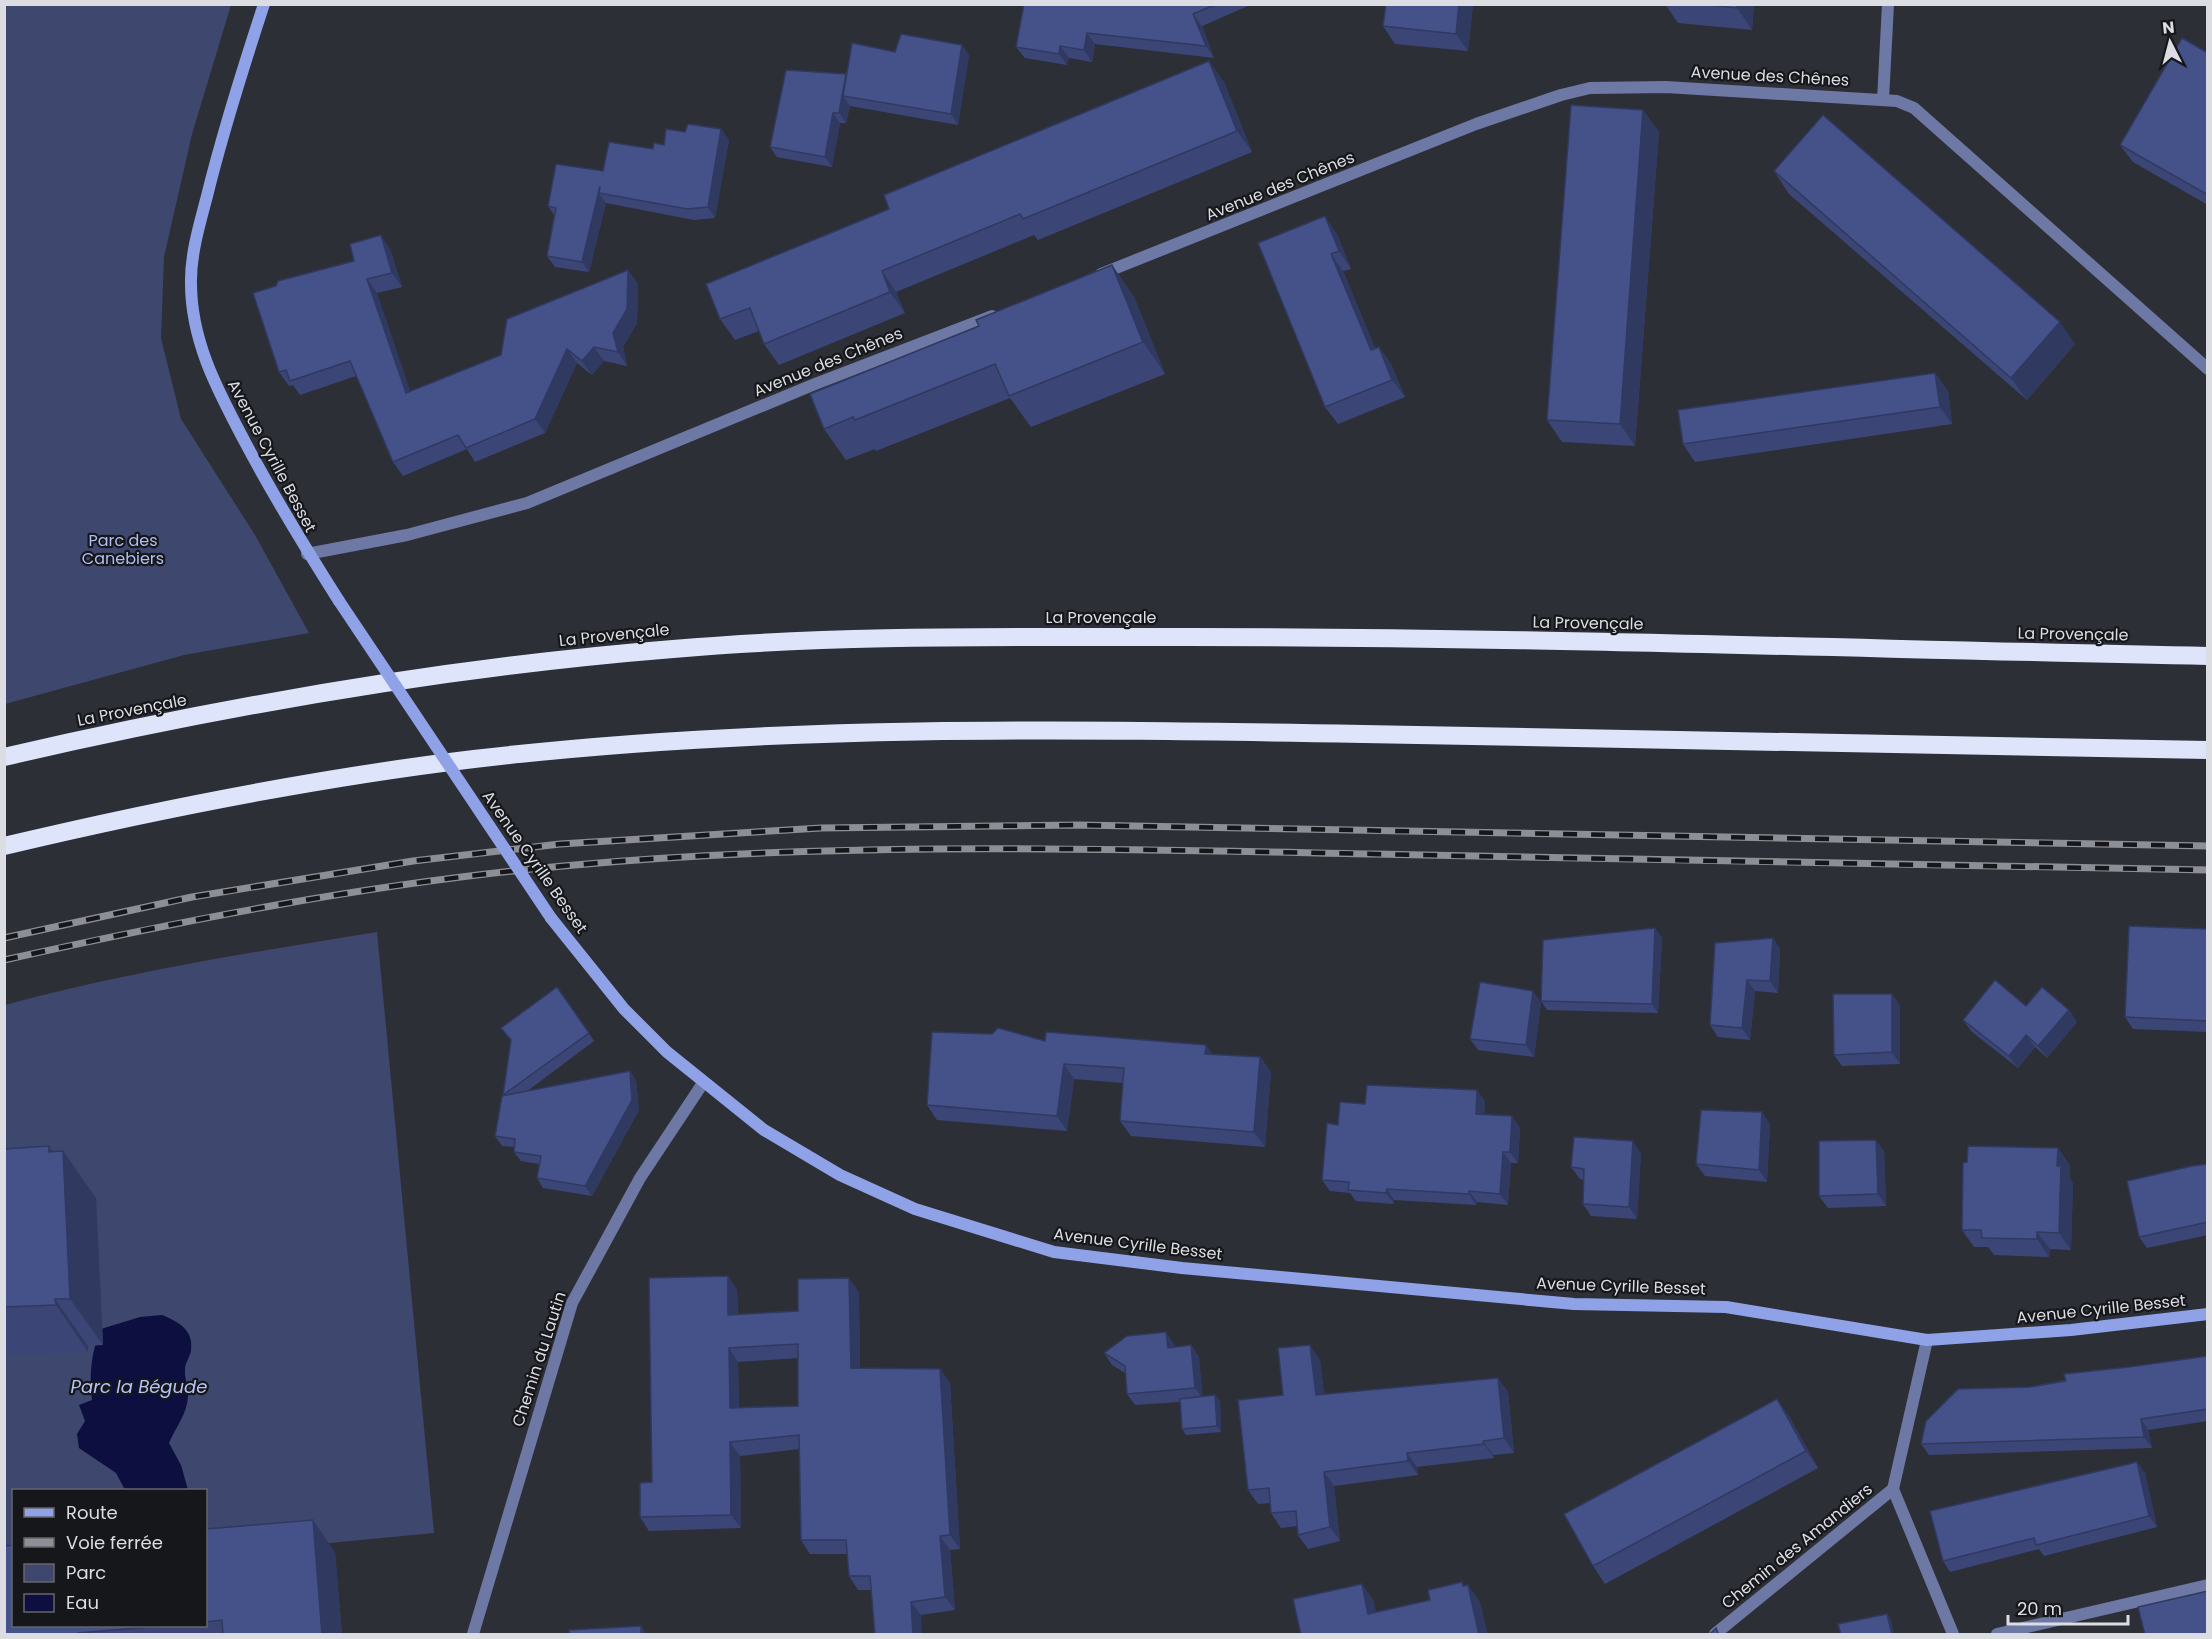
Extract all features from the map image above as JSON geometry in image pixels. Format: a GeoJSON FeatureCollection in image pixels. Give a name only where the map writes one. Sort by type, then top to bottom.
{"type":"FeatureCollection","features":[{"type":"Feature","properties":{"kind":"highway","name":"La Provençale"},"geometry":{"type":"LineString","coordinates":[[4,757],[115,731],[485,668],[677,648],[889,638],[1323,636],[2208,656]]}},
{"type":"Feature","properties":{"kind":"highway"},"geometry":{"type":"LineString","coordinates":[[4,846],[110,821],[280,787],[474,759],[668,741],[904,731],[1111,730],[2208,750]]}},
{"type":"Feature","properties":{"kind":"main road","name":"Avenue Cyrille Besset"},"geometry":{"type":"LineString","coordinates":[[264,4],[215,162],[195,241],[190,279],[201,348],[214,383],[307,554],[551,918],[624,1009],[703,1083],[764,1130],[840,1175],[915,1209],[1054,1252],[1182,1268],[1574,1304],[1726,1307],[1927,1340],[2071,1330],[2208,1314]]}},
{"type":"Feature","properties":{"kind":"street"},"geometry":{"type":"LineString","coordinates":[[1883,99],[1888,4]]}},
{"type":"Feature","properties":{"kind":"street","name":"Avenue des Chênes"},"geometry":{"type":"LineString","coordinates":[[1083,281],[1476,124],[1590,88],[1639,85],[1883,99],[1897,101],[1914,108],[2208,369]]}},
{"type":"Feature","properties":{"kind":"street","name":"Avenue des Chênes"},"geometry":{"type":"LineString","coordinates":[[307,554],[407,535],[527,504],[815,384],[1005,311]]}},
{"type":"Feature","properties":{"kind":"street","name":"Chemin du Lautin"},"geometry":{"type":"LineString","coordinates":[[473,1635],[572,1303],[640,1178],[703,1083]]}},
{"type":"Feature","properties":{"kind":"street","name":"Chemin des Amandiers"},"geometry":{"type":"LineString","coordinates":[[1715,1635],[1893,1489],[1927,1340]]}},
{"type":"Feature","properties":{"kind":"street"},"geometry":{"type":"LineString","coordinates":[[1893,1489],[1953,1635]]}},
{"type":"Feature","properties":{"kind":"street"},"geometry":{"type":"LineString","coordinates":[[1997,1635],[2208,1586]]}},
{"type":"Feature","properties":{"kind":"green space","name":"Parc des Canebiers"},"geometry":{"type":"Polygon","coordinates":[[[5,4],[231,5],[192,134],[164,257],[161,338],[181,419],[255,535],[309,633],[184,655],[5,704],[5,4]]]}},
{"type":"Feature","properties":{"kind":"green space"},"geometry":{"type":"Polygon","coordinates":[[[377,932],[434,1533],[207,1555],[207,1489],[12,1489],[12,1573],[5,1574],[5,1005],[97,982],[237,955],[377,932]]]}},
{"type":"Feature","properties":{"kind":"water","name":"Parc la Bégude"},"geometry":{"type":"Polygon","coordinates":[[[162,1315],[184,1328],[190,1338],[190,1353],[185,1369],[187,1403],[169,1443],[181,1465],[188,1489],[124,1489],[116,1473],[79,1448],[77,1434],[85,1421],[79,1405],[92,1400],[92,1364],[101,1329],[140,1317],[162,1315]]]}},
{"type":"Feature","properties":{"kind":"building"},"geometry":{"type":"Polygon","coordinates":[[[1024,4],[1217,4],[1193,14],[1206,46],[1087,33],[1084,50],[1060,46],[1059,54],[1016,47],[1024,4]]]}},
{"type":"Feature","properties":{"kind":"building"},"geometry":{"type":"Polygon","coordinates":[[[1386,4],[1459,4],[1456,34],[1383,26],[1386,4]]]}},
{"type":"Feature","properties":{"kind":"building"},"geometry":{"type":"Polygon","coordinates":[[[1699,4],[1737,4],[1737,8],[1699,4]]]}},
{"type":"Feature","properties":{"kind":"building"},"geometry":{"type":"Polygon","coordinates":[[[901,34],[962,45],[951,114],[843,96],[852,43],[895,52],[901,34]]]}},
{"type":"Feature","properties":{"kind":"building"},"geometry":{"type":"Polygon","coordinates":[[[2182,38],[2208,53],[2208,195],[2120,145],[2182,38]]]}},
{"type":"Feature","properties":{"kind":"building"},"geometry":{"type":"Polygon","coordinates":[[[1209,61],[1237,131],[1023,219],[1020,214],[882,271],[890,292],[764,344],[750,308],[720,319],[706,284],[889,209],[884,195],[1209,61]]]}},
{"type":"Feature","properties":{"kind":"building"},"geometry":{"type":"Polygon","coordinates":[[[786,70],[846,74],[839,113],[833,113],[825,157],[770,147],[786,70]]]}},
{"type":"Feature","properties":{"kind":"building"},"geometry":{"type":"Polygon","coordinates":[[[1571,105],[1643,110],[1620,424],[1547,420],[1571,105]]]}},
{"type":"Feature","properties":{"kind":"building"},"geometry":{"type":"Polygon","coordinates":[[[1823,115],[2060,322],[2011,378],[1774,171],[1823,115]]]}},
{"type":"Feature","properties":{"kind":"building"},"geometry":{"type":"Polygon","coordinates":[[[688,124],[721,129],[708,207],[687,209],[599,193],[600,186],[582,262],[547,256],[556,208],[548,206],[556,164],[603,171],[609,142],[653,149],[654,143],[664,145],[666,129],[685,132],[688,124]]]}},
{"type":"Feature","properties":{"kind":"building"},"geometry":{"type":"Polygon","coordinates":[[[1325,216],[1339,251],[1331,254],[1371,350],[1379,347],[1392,380],[1325,407],[1258,243],[1325,216]]]}},
{"type":"Feature","properties":{"kind":"building"},"geometry":{"type":"Polygon","coordinates":[[[381,235],[392,273],[367,279],[406,393],[501,355],[507,319],[628,270],[627,309],[613,333],[618,352],[594,347],[582,361],[567,349],[535,419],[466,448],[458,435],[393,462],[350,361],[290,381],[286,370],[279,372],[253,293],[276,286],[278,281],[354,261],[350,244],[381,235]]]}},
{"type":"Feature","properties":{"kind":"building"},"geometry":{"type":"Polygon","coordinates":[[[1112,265],[1143,342],[1009,396],[995,364],[855,420],[853,417],[824,429],[810,394],[979,326],[976,320],[1112,265]]]}},
{"type":"Feature","properties":{"kind":"building"},"geometry":{"type":"Polygon","coordinates":[[[1935,373],[1940,407],[1683,444],[1678,410],[1935,373]]]}},
{"type":"Feature","properties":{"kind":"building"},"geometry":{"type":"Polygon","coordinates":[[[2129,926],[2208,929],[2208,1021],[2125,1017],[2129,926]]]}},
{"type":"Feature","properties":{"kind":"building"},"geometry":{"type":"Polygon","coordinates":[[[1655,928],[1652,1004],[1541,1001],[1543,940],[1655,928]]]}},
{"type":"Feature","properties":{"kind":"building"},"geometry":{"type":"Polygon","coordinates":[[[1773,938],[1770,981],[1747,980],[1742,1028],[1710,1025],[1715,943],[1773,938]]]}},
{"type":"Feature","properties":{"kind":"building"},"geometry":{"type":"Polygon","coordinates":[[[1995,980],[2026,1006],[2042,987],[2069,1010],[2038,1046],[2026,1035],[2009,1056],[1963,1020],[1995,980]]]}},
{"type":"Feature","properties":{"kind":"building"},"geometry":{"type":"Polygon","coordinates":[[[1480,982],[1533,991],[1526,1045],[1470,1039],[1480,982]]]}},
{"type":"Feature","properties":{"kind":"building"},"geometry":{"type":"Polygon","coordinates":[[[557,987],[589,1033],[503,1095],[511,1040],[501,1028],[557,987]]]}},
{"type":"Feature","properties":{"kind":"building"},"geometry":{"type":"Polygon","coordinates":[[[1833,994],[1892,994],[1892,1052],[1834,1055],[1833,994]]]}},
{"type":"Feature","properties":{"kind":"building"},"geometry":{"type":"Polygon","coordinates":[[[998,1028],[1045,1041],[1046,1032],[1206,1045],[1205,1054],[1260,1057],[1254,1132],[1120,1121],[1124,1068],[1064,1064],[1057,1116],[927,1105],[932,1032],[992,1034],[998,1028]]]}},
{"type":"Feature","properties":{"kind":"building"},"geometry":{"type":"Polygon","coordinates":[[[630,1071],[632,1100],[585,1186],[537,1178],[541,1156],[514,1152],[515,1139],[495,1136],[502,1096],[630,1071]]]}},
{"type":"Feature","properties":{"kind":"building"},"geometry":{"type":"Polygon","coordinates":[[[1367,1085],[1477,1090],[1476,1114],[1512,1116],[1510,1152],[1503,1152],[1500,1194],[1387,1189],[1386,1193],[1348,1190],[1349,1182],[1322,1180],[1327,1123],[1338,1125],[1340,1102],[1365,1104],[1367,1085]]]}},
{"type":"Feature","properties":{"kind":"building"},"geometry":{"type":"Polygon","coordinates":[[[1701,1110],[1762,1112],[1759,1170],[1696,1164],[1701,1110]]]}},
{"type":"Feature","properties":{"kind":"building"},"geometry":{"type":"Polygon","coordinates":[[[1574,1137],[1633,1141],[1629,1207],[1583,1204],[1584,1169],[1571,1167],[1574,1137]]]}},
{"type":"Feature","properties":{"kind":"building"},"geometry":{"type":"Polygon","coordinates":[[[1876,1140],[1878,1194],[1819,1196],[1819,1141],[1876,1140]]]}},
{"type":"Feature","properties":{"kind":"building"},"geometry":{"type":"Polygon","coordinates":[[[49,1146],[49,1152],[63,1151],[70,1299],[55,1299],[56,1305],[4,1307],[4,1149],[49,1146]]]}},
{"type":"Feature","properties":{"kind":"building"},"geometry":{"type":"Polygon","coordinates":[[[1968,1146],[2058,1148],[2057,1166],[2061,1166],[2059,1233],[2037,1232],[2037,1239],[1982,1238],[1981,1230],[1962,1230],[1963,1163],[1967,1162],[1968,1146]]]}},
{"type":"Feature","properties":{"kind":"building"},"geometry":{"type":"Polygon","coordinates":[[[2208,1164],[2208,1222],[2139,1237],[2127,1181],[2208,1164]]]}},
{"type":"Feature","properties":{"kind":"building"},"geometry":{"type":"Polygon","coordinates":[[[728,1276],[728,1315],[798,1311],[798,1279],[849,1278],[851,1368],[940,1369],[950,1535],[940,1536],[945,1597],[911,1602],[913,1635],[875,1635],[870,1576],[849,1576],[846,1540],[801,1540],[799,1435],[730,1442],[731,1515],[640,1517],[640,1483],[652,1482],[649,1278],[728,1276]],[[798,1344],[729,1348],[730,1408],[798,1406],[798,1344]]]}},
{"type":"Feature","properties":{"kind":"building"},"geometry":{"type":"Polygon","coordinates":[[[1166,1332],[1168,1348],[1191,1345],[1195,1388],[1127,1394],[1125,1366],[1104,1353],[1127,1336],[1166,1332]]]}},
{"type":"Feature","properties":{"kind":"building"},"geometry":{"type":"Polygon","coordinates":[[[1310,1345],[1316,1395],[1498,1378],[1504,1438],[1483,1441],[1484,1444],[1407,1453],[1408,1461],[1324,1472],[1330,1527],[1298,1535],[1296,1511],[1271,1513],[1269,1488],[1248,1490],[1238,1400],[1283,1395],[1278,1348],[1310,1345]]]}},
{"type":"Feature","properties":{"kind":"building"},"geometry":{"type":"Polygon","coordinates":[[[2208,1356],[2208,1409],[2141,1419],[2144,1437],[1921,1444],[1926,1421],[1958,1389],[2030,1387],[2066,1381],[2064,1374],[2208,1356]]]}},
{"type":"Feature","properties":{"kind":"building"},"geometry":{"type":"Polygon","coordinates":[[[1215,1395],[1217,1426],[1182,1429],[1180,1399],[1215,1395]]]}},
{"type":"Feature","properties":{"kind":"building"},"geometry":{"type":"Polygon","coordinates":[[[1777,1399],[1806,1451],[1593,1566],[1564,1514],[1777,1399]]]}},
{"type":"Feature","properties":{"kind":"building"},"geometry":{"type":"Polygon","coordinates":[[[2137,1462],[2149,1516],[2036,1545],[2034,1538],[1943,1561],[1930,1511],[2137,1462]]]}},
{"type":"Feature","properties":{"kind":"building"},"geometry":{"type":"Polygon","coordinates":[[[313,1520],[322,1635],[223,1635],[222,1620],[207,1622],[207,1529],[313,1520]]]}},
{"type":"Feature","properties":{"kind":"building"},"geometry":{"type":"Polygon","coordinates":[[[12,1545],[12,1627],[150,1627],[78,1633],[78,1635],[4,1635],[4,1546],[12,1545]]]}},
{"type":"Feature","properties":{"kind":"building"},"geometry":{"type":"Polygon","coordinates":[[[1462,1582],[1463,1586],[1468,1585],[1479,1635],[1301,1635],[1293,1599],[1362,1584],[1368,1614],[1430,1600],[1428,1590],[1462,1582]]]}},
{"type":"Feature","properties":{"kind":"building"},"geometry":{"type":"Polygon","coordinates":[[[2208,1591],[2208,1635],[2145,1635],[2138,1607],[2208,1591]]]}},
{"type":"Feature","properties":{"kind":"building"},"geometry":{"type":"Polygon","coordinates":[[[1887,1614],[1892,1635],[1841,1635],[1838,1624],[1887,1614]]]}},
{"type":"Feature","properties":{"kind":"building"},"geometry":{"type":"Polygon","coordinates":[[[641,1626],[641,1635],[570,1635],[569,1630],[641,1626]]]}},
{"type":"Feature","properties":{"kind":"building"},"geometry":{"type":"Polygon","coordinates":[[[1716,1628],[1719,1635],[1709,1635],[1716,1628]]]}},
{"type":"Feature","properties":{"kind":"railway"},"geometry":{"type":"LineString","coordinates":[[4,938],[192,897],[413,861],[560,844],[821,828],[1078,825],[2208,846]]}},
{"type":"Feature","properties":{"kind":"railway"},"geometry":{"type":"LineString","coordinates":[[4,960],[143,930],[282,904],[422,882],[563,866],[766,853],[1070,849],[2208,870]]}}]}
